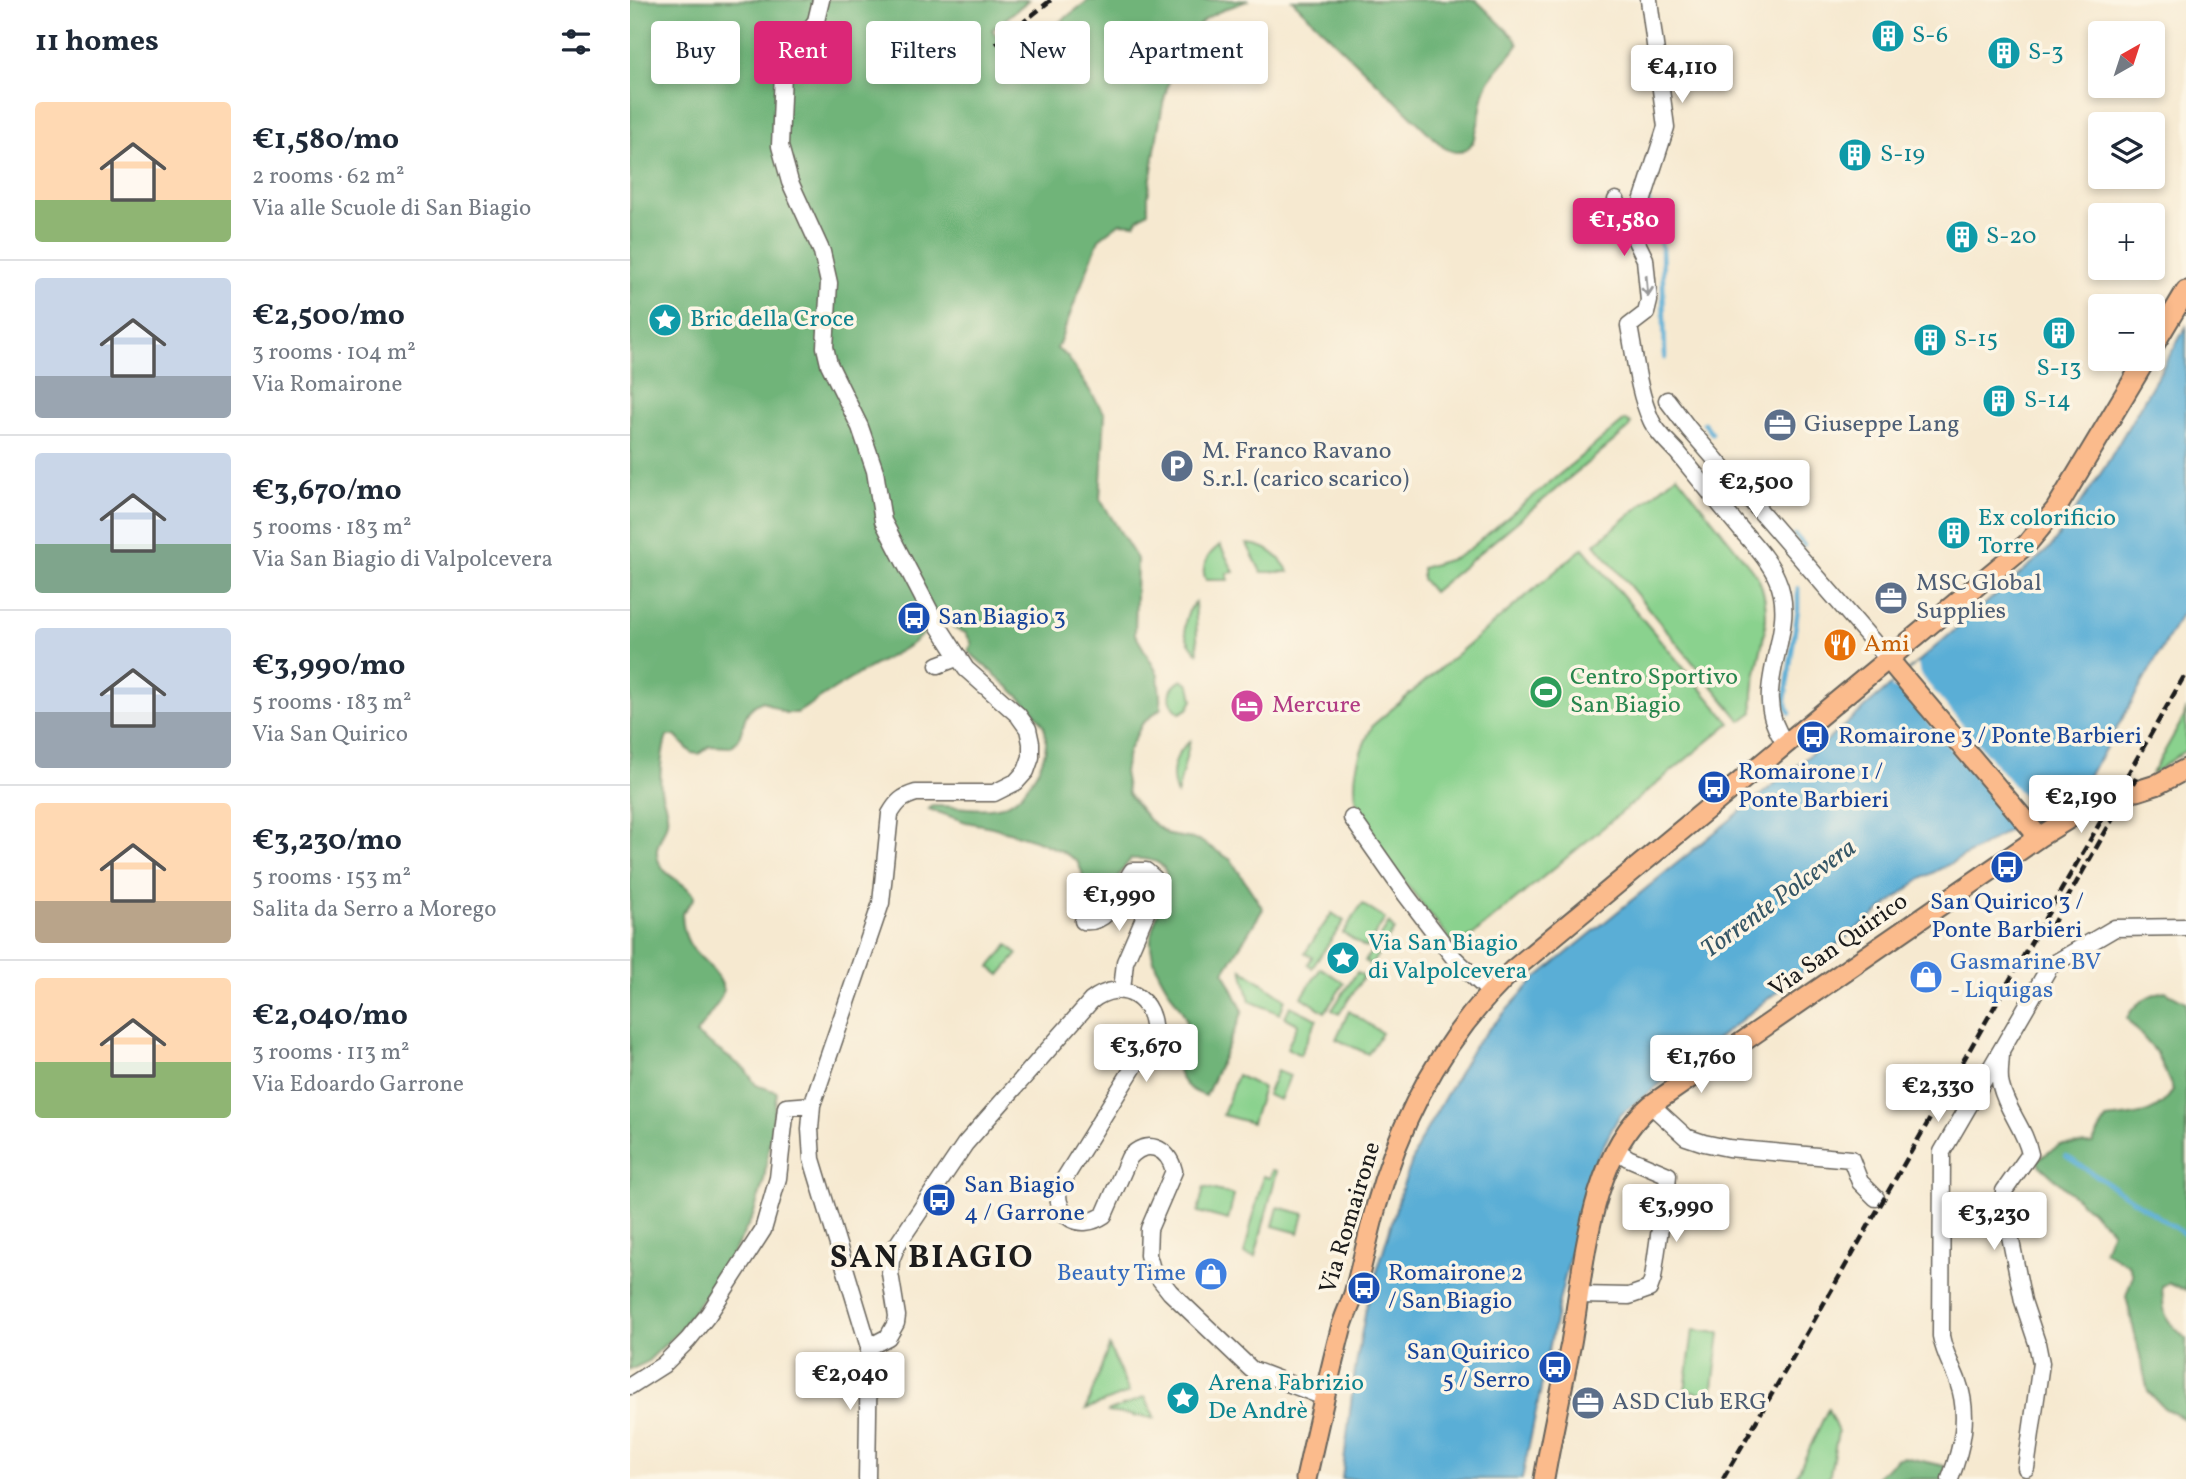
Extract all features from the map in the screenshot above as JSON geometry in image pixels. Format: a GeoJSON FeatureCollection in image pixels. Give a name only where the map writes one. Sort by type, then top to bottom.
{"type":"FeatureCollection","features":[{"type":"Feature","properties":{"kind":"main road"},"geometry":{"type":"LineString","coordinates":[[2165,326],[2186,291]]}},
{"type":"Feature","properties":{"kind":"main road","name":"Via Romairone"},"geometry":{"type":"LineString","coordinates":[[1306,1479],[1324,1397],[1377,1204],[1398,1144],[1423,1087],[1454,1036],[1490,992],[2027,544],[2056,509],[2139,371]]}},
{"type":"Feature","properties":{"kind":"main road"},"geometry":{"type":"LineString","coordinates":[[1889,660],[2039,837]]}},
{"type":"Feature","properties":{"kind":"main road"},"geometry":{"type":"LineString","coordinates":[[2137,790],[2156,785],[2186,769]]}},
{"type":"Feature","properties":{"kind":"main road","name":"Via San Quirico"},"geometry":{"type":"LineString","coordinates":[[1544,1479],[1598,1194],[1616,1150],[1635,1121],[1651,1105],[2039,837],[2083,810],[2105,802]]}},
{"type":"Feature","properties":{"kind":"street"},"geometry":{"type":"LineString","coordinates":[[821,0],[816,21],[788,60],[783,72],[780,146],[790,182],[822,252],[830,283],[825,347],[829,364],[860,427],[875,471],[883,521],[934,619],[966,669],[1018,715],[1028,729],[1031,743],[1031,757],[1026,771],[1006,789],[994,793],[916,793],[897,802],[890,814],[881,903],[812,1105],[812,1159],[869,1347],[867,1479]]}},
{"type":"Feature","properties":{"kind":"street"},"geometry":{"type":"LineString","coordinates":[[1641,205],[1666,127],[1648,0]]}},
{"type":"Feature","properties":{"kind":"street"},"geometry":{"type":"LineString","coordinates":[[1616,200],[1645,259],[1649,301],[1646,313],[1629,326],[1651,422],[1760,553],[1777,578],[1784,600],[1782,626],[1770,677],[1769,701],[1771,718],[1786,744]]}},
{"type":"Feature","properties":{"kind":"street"},"geometry":{"type":"LineString","coordinates":[[1667,400],[1689,429],[1889,660]]}},
{"type":"Feature","properties":{"kind":"street"},"geometry":{"type":"LineString","coordinates":[[938,666],[959,657]]}},
{"type":"Feature","properties":{"kind":"street"},"geometry":{"type":"LineString","coordinates":[[1352,818],[1446,947],[1490,992]]}},
{"type":"Feature","properties":{"kind":"street"},"geometry":{"type":"LineString","coordinates":[[1083,921],[1097,920],[1111,909],[1132,871],[1146,871],[1155,879],[1156,890],[1125,962],[1122,990]]}},
{"type":"Feature","properties":{"kind":"street"},"geometry":{"type":"LineString","coordinates":[[1950,1479],[1961,1451],[1964,1417],[1959,1385],[1943,1348],[1941,1336],[1942,1152],[2050,965],[2115,928],[2186,927]]}},
{"type":"Feature","properties":{"kind":"street"},"geometry":{"type":"LineString","coordinates":[[869,1347],[888,1337],[896,1323],[890,1273],[894,1250],[965,1144],[1091,1001],[1104,992],[1122,990],[1132,993],[1148,1007],[1154,1024],[1153,1037],[1058,1189],[1060,1206],[1065,1214],[1076,1221],[1088,1223],[1096,1220],[1104,1215],[1133,1153],[1145,1147],[1162,1150],[1172,1162],[1174,1171],[1149,1229],[1148,1255],[1152,1269],[1170,1292],[1251,1369],[1324,1397]]}},
{"type":"Feature","properties":{"kind":"street"},"geometry":{"type":"LineString","coordinates":[[2001,1049],[2000,1084],[2008,1107],[2027,1139],[2030,1154],[2004,1191],[2004,1206],[2023,1301],[2041,1363],[2026,1468]]}},
{"type":"Feature","properties":{"kind":"street"},"geometry":{"type":"LineString","coordinates":[[630,1386],[663,1365],[688,1340],[732,1279],[763,1230],[778,1178],[786,1107],[812,1105]]}},
{"type":"Feature","properties":{"kind":"street"},"geometry":{"type":"LineString","coordinates":[[1651,1105],[1686,1137],[1704,1143],[1728,1148],[1851,1159],[1860,1182],[1876,1198]]}},
{"type":"Feature","properties":{"kind":"street"},"geometry":{"type":"LineString","coordinates":[[1579,1295],[1637,1294],[1649,1289],[1651,1284],[1661,1221],[1665,1213],[1668,1175],[1616,1150]]}},
{"type":"Feature","properties":{"kind":"green space"},"geometry":{"type":"Polygon","coordinates":[[[630,0],[1029,0],[1003,21],[995,21],[992,30],[995,34],[995,84],[1090,84],[1090,21],[1061,21],[1089,0],[1249,0],[1217,12],[1204,21],[1104,21],[1104,84],[1168,84],[1158,128],[1148,212],[1135,224],[1120,223],[1099,239],[1057,349],[1067,356],[1105,414],[1100,499],[1137,559],[1135,634],[1158,674],[1161,708],[1142,724],[1128,752],[1124,772],[1128,794],[1149,820],[1169,835],[1199,840],[1231,860],[1263,909],[1224,972],[1243,1011],[1206,1096],[1189,1088],[1178,1072],[1178,1057],[1186,1020],[1162,979],[1152,955],[1153,926],[1166,886],[1166,875],[1162,866],[1151,860],[1131,859],[1102,903],[1096,909],[1089,908],[1082,872],[1077,861],[1061,851],[1035,840],[929,809],[932,806],[993,808],[1012,802],[1030,782],[1040,766],[1046,748],[1046,734],[1039,719],[968,651],[972,644],[966,633],[955,629],[945,616],[909,646],[797,713],[785,713],[763,701],[755,705],[746,717],[740,736],[731,747],[710,746],[699,754],[692,753],[675,736],[667,736],[660,777],[667,817],[657,856],[666,872],[694,895],[694,899],[682,913],[687,940],[713,969],[724,990],[696,1034],[745,1069],[756,1085],[777,1092],[764,1180],[753,1216],[725,1268],[678,1332],[647,1362],[630,1370],[630,0]]]}},
{"type":"Feature","properties":{"kind":"green space"},"geometry":{"type":"Polygon","coordinates":[[[1292,0],[1476,0],[1515,38],[1518,45],[1487,85],[1472,143],[1466,150],[1456,152],[1443,147],[1292,0]]]}},
{"type":"Feature","properties":{"kind":"green space"},"geometry":{"type":"Polygon","coordinates":[[[1625,420],[1631,423],[1628,429],[1433,592],[1422,579],[1422,568],[1455,558],[1467,551],[1625,420]]]}},
{"type":"Feature","properties":{"kind":"green space"},"geometry":{"type":"Polygon","coordinates":[[[1677,475],[1758,577],[1764,595],[1765,629],[1755,677],[1753,712],[1741,721],[1595,544],[1677,475]]]}},
{"type":"Feature","properties":{"kind":"green space"},"geometry":{"type":"Polygon","coordinates":[[[1247,544],[1260,546],[1271,552],[1289,572],[1261,572],[1247,544]]]}},
{"type":"Feature","properties":{"kind":"green space"},"geometry":{"type":"Polygon","coordinates":[[[1220,545],[1234,572],[1227,573],[1228,580],[1206,580],[1206,560],[1220,545]]]}},
{"type":"Feature","properties":{"kind":"green space"},"geometry":{"type":"Polygon","coordinates":[[[1583,548],[1730,723],[1457,948],[1388,861],[1365,825],[1355,789],[1356,770],[1362,749],[1373,725],[1583,548]]]}},
{"type":"Feature","properties":{"kind":"green space"},"geometry":{"type":"Polygon","coordinates":[[[1195,602],[1198,653],[1188,641],[1185,628],[1187,615],[1195,602]]]}},
{"type":"Feature","properties":{"kind":"green space"},"geometry":{"type":"Polygon","coordinates":[[[1182,680],[1190,685],[1193,700],[1188,709],[1180,713],[1172,704],[1170,695],[1173,687],[1182,680]]]}},
{"type":"Feature","properties":{"kind":"green space"},"geometry":{"type":"Polygon","coordinates":[[[2186,709],[2186,750],[2151,775],[2184,717],[2186,709]]]}},
{"type":"Feature","properties":{"kind":"green space"},"geometry":{"type":"Polygon","coordinates":[[[1190,741],[1177,795],[1173,780],[1174,766],[1190,741]]]}},
{"type":"Feature","properties":{"kind":"green space"},"geometry":{"type":"Polygon","coordinates":[[[1362,904],[1385,919],[1366,948],[1343,933],[1362,904]]]}},
{"type":"Feature","properties":{"kind":"green space"},"geometry":{"type":"Polygon","coordinates":[[[1332,913],[1344,921],[1312,968],[1308,964],[1312,957],[1305,953],[1332,913]]]}},
{"type":"Feature","properties":{"kind":"green space"},"geometry":{"type":"Polygon","coordinates":[[[1389,923],[1394,930],[1371,965],[1365,961],[1389,923]]]}},
{"type":"Feature","properties":{"kind":"green space"},"geometry":{"type":"Polygon","coordinates":[[[1008,945],[1018,954],[1000,975],[990,967],[1008,945]]]}},
{"type":"Feature","properties":{"kind":"green space"},"geometry":{"type":"Polygon","coordinates":[[[1321,968],[1344,983],[1325,1012],[1302,997],[1321,968]]]}},
{"type":"Feature","properties":{"kind":"green space"},"geometry":{"type":"Polygon","coordinates":[[[1242,969],[1285,999],[1280,1014],[1250,1001],[1242,969]]]}},
{"type":"Feature","properties":{"kind":"green space"},"geometry":{"type":"Polygon","coordinates":[[[1357,972],[1364,976],[1339,1014],[1332,1010],[1357,972]]]}},
{"type":"Feature","properties":{"kind":"green space"},"geometry":{"type":"Polygon","coordinates":[[[2165,991],[2186,1002],[2186,1291],[2168,1283],[2162,1286],[2166,1316],[2186,1339],[2186,1420],[2164,1408],[2148,1391],[2126,1296],[2133,1275],[2129,1265],[2104,1251],[2112,1230],[2039,1165],[2037,1160],[2060,1145],[2092,1144],[2106,1119],[2144,1113],[2167,1099],[2173,1090],[2157,1053],[2127,1019],[2142,1000],[2165,991]]]}},
{"type":"Feature","properties":{"kind":"green space"},"geometry":{"type":"Polygon","coordinates":[[[1290,1006],[1317,1019],[1300,1055],[1287,1048],[1298,1024],[1285,1017],[1290,1006]]]}},
{"type":"Feature","properties":{"kind":"green space"},"geometry":{"type":"Polygon","coordinates":[[[1349,1011],[1382,1033],[1368,1054],[1336,1039],[1349,1011]]]}},
{"type":"Feature","properties":{"kind":"green space"},"geometry":{"type":"Polygon","coordinates":[[[1277,1071],[1290,1076],[1280,1100],[1267,1095],[1277,1071]]]}},
{"type":"Feature","properties":{"kind":"green space"},"geometry":{"type":"Polygon","coordinates":[[[1237,1075],[1263,1088],[1252,1123],[1223,1115],[1237,1075]]]}},
{"type":"Feature","properties":{"kind":"green space"},"geometry":{"type":"Polygon","coordinates":[[[1272,1170],[1277,1171],[1255,1257],[1244,1254],[1263,1176],[1270,1178],[1272,1170]]]}},
{"type":"Feature","properties":{"kind":"green space"},"geometry":{"type":"Polygon","coordinates":[[[1204,1187],[1234,1195],[1228,1220],[1198,1212],[1204,1187]]]}},
{"type":"Feature","properties":{"kind":"green space"},"geometry":{"type":"Polygon","coordinates":[[[1278,1207],[1304,1214],[1299,1233],[1273,1226],[1278,1207]]]}},
{"type":"Feature","properties":{"kind":"green space"},"geometry":{"type":"Polygon","coordinates":[[[1693,1330],[1720,1333],[1712,1395],[1685,1391],[1693,1330]]]}},
{"type":"Feature","properties":{"kind":"green space"},"geometry":{"type":"Polygon","coordinates":[[[1109,1346],[1129,1393],[1086,1409],[1109,1346]]]}},
{"type":"Feature","properties":{"kind":"green space"},"geometry":{"type":"Polygon","coordinates":[[[1145,1397],[1155,1418],[1107,1412],[1145,1397]]]}},
{"type":"Feature","properties":{"kind":"green space"},"geometry":{"type":"Polygon","coordinates":[[[1828,1409],[1838,1432],[1830,1474],[1827,1479],[1795,1479],[1828,1409]]]}},
{"type":"Feature","properties":{"kind":"green space"},"geometry":{"type":"Polygon","coordinates":[[[1905,1457],[1944,1466],[1947,1471],[1944,1479],[1874,1479],[1898,1458],[1905,1457]]]}},
{"type":"Feature","properties":{"kind":"water","name":"Torrente Polcevera"},"geometry":{"type":"Polygon","coordinates":[[[2186,327],[2186,606],[2100,758],[2080,787],[1976,850],[1919,880],[1619,1116],[1592,1167],[1560,1297],[1522,1479],[1342,1479],[1355,1370],[1366,1308],[1403,1185],[1420,1141],[1474,1046],[1535,979],[1817,749],[2051,547],[2105,467],[2161,371],[2165,371],[2165,363],[2186,327]]]}},
{"type":"Feature","properties":{"kind":"pier"},"geometry":{"type":"Polygon","coordinates":[[[1918,663],[1920,674],[2037,813],[2016,826],[1900,690],[1890,687],[1918,663]]]}},
{"type":"Feature","properties":{"kind":"waterway"},"geometry":{"type":"LineString","coordinates":[[1649,201],[1662,248],[1665,358]]}},
{"type":"Feature","properties":{"kind":"waterway"},"geometry":{"type":"LineString","coordinates":[[1704,423],[1712,433]]}},
{"type":"Feature","properties":{"kind":"waterway"},"geometry":{"type":"LineString","coordinates":[[1795,535],[1804,545]]}},
{"type":"Feature","properties":{"kind":"waterway"},"geometry":{"type":"LineString","coordinates":[[1790,713],[1785,700],[1798,609],[1798,588]]}},
{"type":"Feature","properties":{"kind":"waterway"},"geometry":{"type":"LineString","coordinates":[[2066,1156],[2186,1235]]}},
{"type":"Feature","properties":{"kind":"tunnel"},"geometry":{"type":"LineString","coordinates":[[2105,802],[2137,791]]}},
{"type":"Feature","properties":{"kind":"railway"},"geometry":{"type":"LineString","coordinates":[[1025,21],[1051,0]]}},
{"type":"Feature","properties":{"kind":"railway"},"geometry":{"type":"LineString","coordinates":[[1723,1479],[2186,673]]}},
{"type":"Feature","properties":{"kind":"railway"},"geometry":{"type":"LineString","coordinates":[[2051,927],[2136,778]]}},
{"type":"Feature","properties":{"kind":"place","name":"S-6"},"geometry":{"type":"Point","coordinates":[1888,36]}},
{"type":"Feature","properties":{"kind":"place","name":"S-3"},"geometry":{"type":"Point","coordinates":[2004,53]}},
{"type":"Feature","properties":{"kind":"place","name":"S-19"},"geometry":{"type":"Point","coordinates":[1855,155]}},
{"type":"Feature","properties":{"kind":"place","name":"S-20"},"geometry":{"type":"Point","coordinates":[1962,237]}},
{"type":"Feature","properties":{"kind":"place","name":"Bric della Croce"},"geometry":{"type":"Point","coordinates":[665,320]}},
{"type":"Feature","properties":{"kind":"place","name":"S-13"},"geometry":{"type":"Point","coordinates":[2059,333]}},
{"type":"Feature","properties":{"kind":"place","name":"S-15"},"geometry":{"type":"Point","coordinates":[1930,340]}},
{"type":"Feature","properties":{"kind":"place","name":"S-14"},"geometry":{"type":"Point","coordinates":[1999,401]}},
{"type":"Feature","properties":{"kind":"place","name":"Giuseppe Lang"},"geometry":{"type":"Point","coordinates":[1780,425]}},
{"type":"Feature","properties":{"kind":"place","name":"M. Franco Ravano S.r.l. (carico scarico)"},"geometry":{"type":"Point","coordinates":[1177,466]}},
{"type":"Feature","properties":{"kind":"place","name":"Ex colorificio Torre"},"geometry":{"type":"Point","coordinates":[1954,533]}},
{"type":"Feature","properties":{"kind":"place","name":"MSC Global Supplies"},"geometry":{"type":"Point","coordinates":[1891,598]}},
{"type":"Feature","properties":{"kind":"place","name":"San Biagio 3"},"geometry":{"type":"Point","coordinates":[914,618]}},
{"type":"Feature","properties":{"kind":"place","name":"Ami"},"geometry":{"type":"Point","coordinates":[1840,645]}},
{"type":"Feature","properties":{"kind":"place","name":"Centro Sportivo San Biagio"},"geometry":{"type":"Point","coordinates":[1546,692]}},
{"type":"Feature","properties":{"kind":"place","name":"Mercure"},"geometry":{"type":"Point","coordinates":[1247,706]}},
{"type":"Feature","properties":{"kind":"place","name":"Romairone 3 / Ponte Barbieri"},"geometry":{"type":"Point","coordinates":[1813,737]}},
{"type":"Feature","properties":{"kind":"place","name":"Romairone 1 / Ponte Barbieri"},"geometry":{"type":"Point","coordinates":[1714,787]}},
{"type":"Feature","properties":{"kind":"place","name":"San Quirico 3 / Ponte Barbieri"},"geometry":{"type":"Point","coordinates":[2007,867]}},
{"type":"Feature","properties":{"kind":"place","name":"Via San Biagio di Valpolcevera"},"geometry":{"type":"Point","coordinates":[1343,958]}},
{"type":"Feature","properties":{"kind":"place","name":"Gasmarine BV - Liquigas"},"geometry":{"type":"Point","coordinates":[1926,977]}},
{"type":"Feature","properties":{"kind":"place","name":"San Biagio 4 / Garrone"},"geometry":{"type":"Point","coordinates":[939,1200]}},
{"type":"Feature","properties":{"kind":"place","name":"Beauty Time"},"geometry":{"type":"Point","coordinates":[1211,1274]}},
{"type":"Feature","properties":{"kind":"place","name":"Romairone 2 / San Biagio"},"geometry":{"type":"Point","coordinates":[1364,1288]}},
{"type":"Feature","properties":{"kind":"place","name":"San Quirico 5 / Serro"},"geometry":{"type":"Point","coordinates":[1555,1367]}},
{"type":"Feature","properties":{"kind":"place","name":"Arena Fabrizio De Andrè"},"geometry":{"type":"Point","coordinates":[1183,1398]}},
{"type":"Feature","properties":{"kind":"place","name":"ASD Club ERG"},"geometry":{"type":"Point","coordinates":[1588,1403]}},
{"type":"Feature","properties":{"kind":"district","name":"SAN BIAGIO"},"geometry":{"type":"Point","coordinates":[932,1259]}}]}
